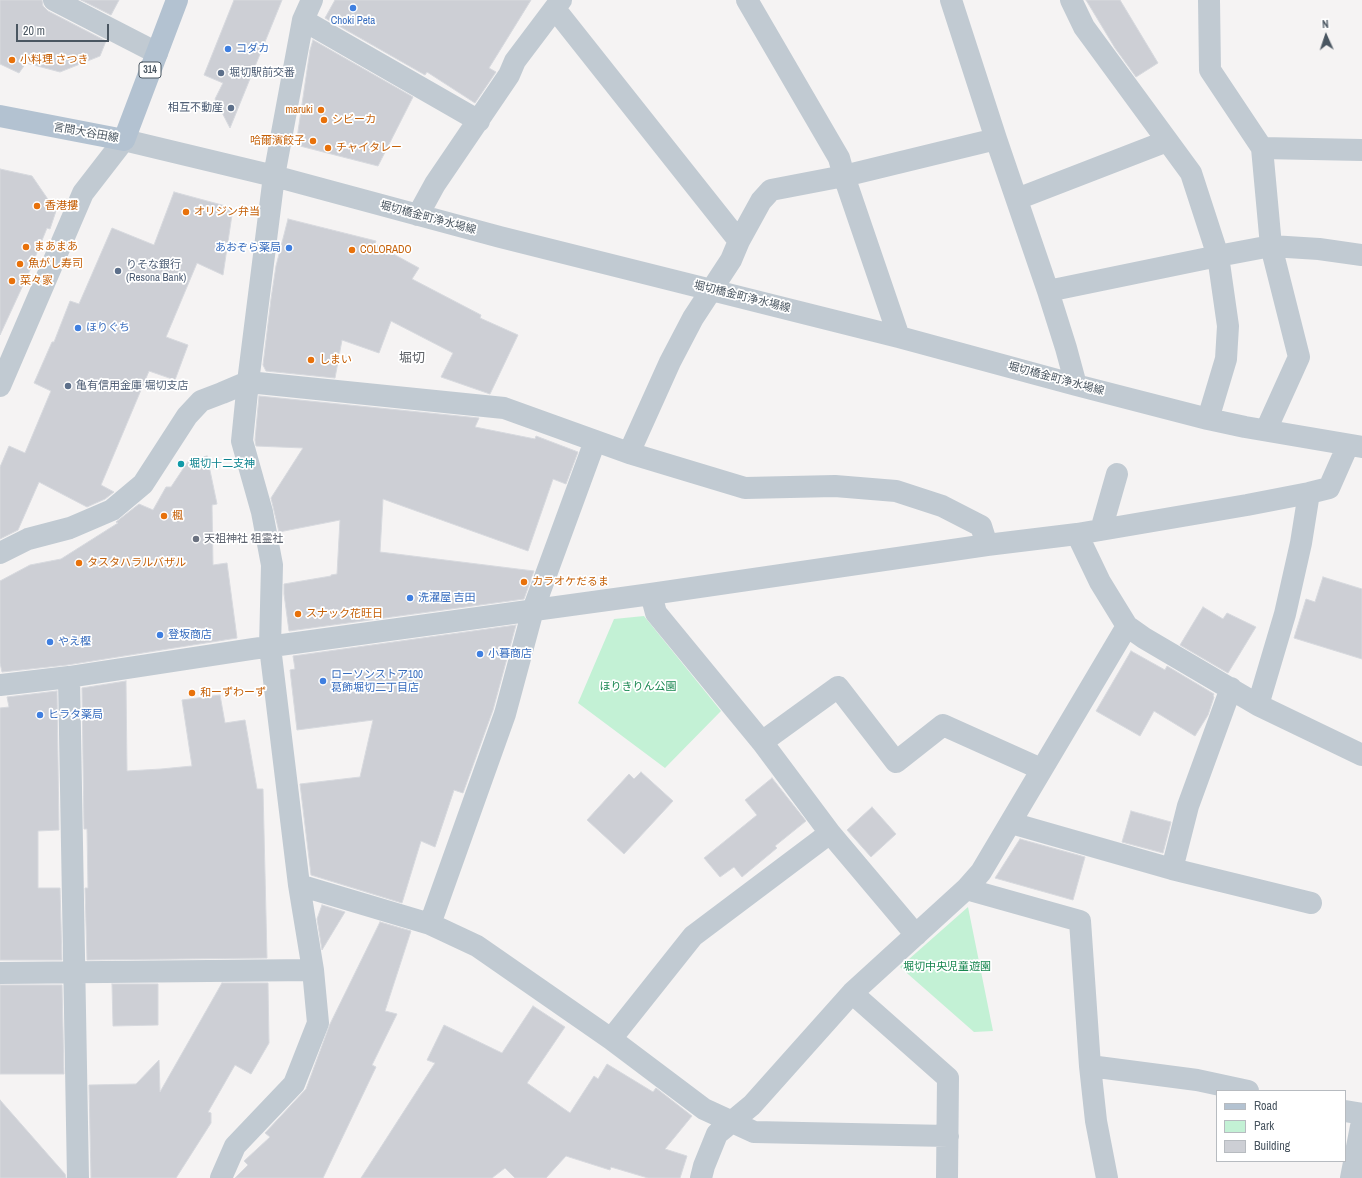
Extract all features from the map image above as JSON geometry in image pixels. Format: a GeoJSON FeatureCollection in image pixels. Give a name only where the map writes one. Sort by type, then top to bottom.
{"type":"FeatureCollection","features":[{"type":"Feature","properties":{"kind":"main road","name":"314"},"geometry":{"type":"LineString","coordinates":[[124,140],[177,0]]}},
{"type":"Feature","properties":{"kind":"main road"},"geometry":{"type":"LineString","coordinates":[[0,116],[47,126]]}},
{"type":"Feature","properties":{"kind":"main road"},"geometry":{"type":"LineString","coordinates":[[0,121],[47,126]]}},
{"type":"Feature","properties":{"kind":"main road","name":"言問大谷田線"},"geometry":{"type":"LineString","coordinates":[[47,126],[124,140]]}},
{"type":"Feature","properties":{"kind":"street"},"geometry":{"type":"LineString","coordinates":[[54,0],[157,52]]}},
{"type":"Feature","properties":{"kind":"street"},"geometry":{"type":"LineString","coordinates":[[221,1178],[235,1146],[294,1084],[318,1023],[313,970],[299,885],[270,647],[272,565],[262,512],[242,441],[274,176],[303,20],[312,0]]}},
{"type":"Feature","properties":{"kind":"street"},"geometry":{"type":"LineString","coordinates":[[747,0],[839,158],[899,337]]}},
{"type":"Feature","properties":{"kind":"street"},"geometry":{"type":"LineString","coordinates":[[951,0],[996,139],[1048,291],[1076,385]]}},
{"type":"Feature","properties":{"kind":"street"},"geometry":{"type":"LineString","coordinates":[[1071,0],[1084,27],[1191,172],[1218,256],[1228,326],[1226,359],[1208,419]]}},
{"type":"Feature","properties":{"kind":"street"},"geometry":{"type":"LineString","coordinates":[[1209,0],[1210,70],[1262,148],[1271,246],[1299,357],[1266,430]]}},
{"type":"Feature","properties":{"kind":"street"},"geometry":{"type":"LineString","coordinates":[[418,215],[435,184],[479,121],[509,74],[515,61],[558,5],[739,241]]}},
{"type":"Feature","properties":{"kind":"street"},"geometry":{"type":"LineString","coordinates":[[303,20],[479,121]]}},
{"type":"Feature","properties":{"kind":"street"},"geometry":{"type":"LineString","coordinates":[[629,453],[686,330],[730,260],[761,201],[771,190],[844,176],[996,139]]}},
{"type":"Feature","properties":{"kind":"street"},"geometry":{"type":"LineString","coordinates":[[0,386],[83,193],[124,140]]}},
{"type":"Feature","properties":{"kind":"street","name":"堀切橋金町浄水場線"},"geometry":{"type":"LineString","coordinates":[[124,140],[274,176],[500,237],[899,337],[1208,419],[1355,446]]}},
{"type":"Feature","properties":{"kind":"street"},"geometry":{"type":"LineString","coordinates":[[1017,199],[1167,141]]}},
{"type":"Feature","properties":{"kind":"street"},"geometry":{"type":"LineString","coordinates":[[1262,148],[1362,150]]}},
{"type":"Feature","properties":{"kind":"street"},"geometry":{"type":"LineString","coordinates":[[1048,291],[1271,246],[1319,249],[1362,255]]}},
{"type":"Feature","properties":{"kind":"street"},"geometry":{"type":"LineString","coordinates":[[0,553],[28,539],[70,528],[112,510],[144,484],[187,416],[201,401],[248,382],[504,408],[629,453],[745,488],[835,486],[896,491],[942,506],[981,526],[987,545]]}},
{"type":"Feature","properties":{"kind":"street"},"geometry":{"type":"LineString","coordinates":[[430,924],[505,714],[533,610],[595,441]]}},
{"type":"Feature","properties":{"kind":"street"},"geometry":{"type":"LineString","coordinates":[[0,685],[69,677],[987,545],[1077,534],[1247,506],[1329,488],[1355,446]]}},
{"type":"Feature","properties":{"kind":"street"},"geometry":{"type":"LineString","coordinates":[[1101,530],[1117,474]]}},
{"type":"Feature","properties":{"kind":"street"},"geometry":{"type":"LineString","coordinates":[[1258,705],[1287,607],[1302,543],[1309,493]]}},
{"type":"Feature","properties":{"kind":"street"},"geometry":{"type":"LineString","coordinates":[[1077,534],[1100,582],[1127,626],[1144,638],[1258,705],[1362,755]]}},
{"type":"Feature","properties":{"kind":"street"},"geometry":{"type":"LineString","coordinates":[[651,594],[656,613],[762,742],[830,833],[916,935]]}},
{"type":"Feature","properties":{"kind":"street"},"geometry":{"type":"LineString","coordinates":[[701,1178],[704,1166],[717,1134],[752,1105],[852,993],[966,889],[981,872],[1127,626]]}},
{"type":"Feature","properties":{"kind":"street"},"geometry":{"type":"LineString","coordinates":[[69,677],[78,1178]]}},
{"type":"Feature","properties":{"kind":"street"},"geometry":{"type":"LineString","coordinates":[[762,742],[838,686],[896,762],[943,725],[1041,769]]}},
{"type":"Feature","properties":{"kind":"street"},"geometry":{"type":"LineString","coordinates":[[1172,869],[1188,806],[1231,688]]}},
{"type":"Feature","properties":{"kind":"street"},"geometry":{"type":"LineString","coordinates":[[1011,823],[1172,869],[1312,903]]}},
{"type":"Feature","properties":{"kind":"street"},"geometry":{"type":"LineString","coordinates":[[611,1039],[693,936],[830,833]]}},
{"type":"Feature","properties":{"kind":"street"},"geometry":{"type":"LineString","coordinates":[[299,885],[430,924],[477,946],[611,1039],[704,1109],[733,1121],[754,1132],[948,1136]]}},
{"type":"Feature","properties":{"kind":"street"},"geometry":{"type":"LineString","coordinates":[[966,889],[1080,921],[1090,1066],[1096,1121],[1107,1178]]}},
{"type":"Feature","properties":{"kind":"street"},"geometry":{"type":"LineString","coordinates":[[0,973],[313,970]]}},
{"type":"Feature","properties":{"kind":"street"},"geometry":{"type":"LineString","coordinates":[[852,993],[948,1078],[947,1178]]}},
{"type":"Feature","properties":{"kind":"street"},"geometry":{"type":"LineString","coordinates":[[1090,1066],[1196,1080],[1243,1090]]}},
{"type":"Feature","properties":{"kind":"street"},"geometry":{"type":"LineString","coordinates":[[1346,1111],[1362,1114]]}},
{"type":"Feature","properties":{"kind":"street"},"geometry":{"type":"LineString","coordinates":[[1351,1178],[1362,1121]]}},
{"type":"Feature","properties":{"kind":"green space","name":"ほりきりん公園"},"geometry":{"type":"Polygon","coordinates":[[[644,616],[721,711],[665,768],[578,703],[614,619],[644,616]]]}},
{"type":"Feature","properties":{"kind":"green space","name":"堀切中央児童遊園"},"geometry":{"type":"Polygon","coordinates":[[[968,907],[993,1031],[974,1032],[900,967],[968,907]]]}},
{"type":"Feature","properties":{"kind":"building"},"geometry":{"type":"Polygon","coordinates":[[[0,0],[42,0],[43,6],[48,11],[106,41],[100,56],[60,72],[26,63],[19,73],[0,64],[0,0]]]}},
{"type":"Feature","properties":{"kind":"building"},"geometry":{"type":"Polygon","coordinates":[[[81,0],[119,0],[111,15],[81,0]]]}},
{"type":"Feature","properties":{"kind":"building"},"geometry":{"type":"Polygon","coordinates":[[[234,0],[282,0],[230,128],[215,99],[223,83],[204,75],[234,0]]]}},
{"type":"Feature","properties":{"kind":"building"},"geometry":{"type":"Polygon","coordinates":[[[335,0],[531,0],[489,68],[496,72],[475,103],[427,72],[425,75],[325,18],[335,0]]]}},
{"type":"Feature","properties":{"kind":"building"},"geometry":{"type":"Polygon","coordinates":[[[1086,0],[1120,0],[1158,63],[1136,77],[1115,48],[1086,0]]]}},
{"type":"Feature","properties":{"kind":"building"},"geometry":{"type":"Polygon","coordinates":[[[313,40],[413,97],[378,166],[296,145],[310,50],[313,40]]]}},
{"type":"Feature","properties":{"kind":"building"},"geometry":{"type":"Polygon","coordinates":[[[0,169],[32,176],[56,211],[50,229],[47,228],[30,270],[0,335],[0,169]]]}},
{"type":"Feature","properties":{"kind":"building"},"geometry":{"type":"Polygon","coordinates":[[[174,192],[233,208],[223,275],[197,263],[166,337],[188,345],[175,380],[149,371],[101,485],[114,492],[105,499],[87,507],[39,482],[18,530],[0,539],[0,467],[9,446],[25,453],[51,391],[34,383],[52,342],[54,342],[70,301],[79,304],[112,228],[154,245],[174,192]]]}},
{"type":"Feature","properties":{"kind":"building"},"geometry":{"type":"Polygon","coordinates":[[[288,219],[376,241],[375,244],[419,268],[412,279],[481,315],[480,318],[518,335],[490,394],[441,377],[453,353],[391,321],[379,353],[342,340],[335,378],[266,371],[263,365],[271,299],[276,266],[288,219]]]}},
{"type":"Feature","properties":{"kind":"building"},"geometry":{"type":"Polygon","coordinates":[[[259,396],[479,418],[475,427],[535,439],[536,436],[578,452],[566,484],[553,479],[528,551],[383,499],[380,552],[534,571],[524,599],[289,631],[284,584],[337,574],[340,520],[279,532],[271,498],[303,448],[256,446],[255,440],[259,396]]]}},
{"type":"Feature","properties":{"kind":"building"},"geometry":{"type":"Polygon","coordinates":[[[207,456],[217,504],[212,505],[213,565],[227,563],[237,638],[67,665],[2,672],[0,663],[0,581],[30,565],[61,559],[118,523],[116,522],[139,504],[153,510],[166,487],[171,487],[189,460],[207,456]]]}},
{"type":"Feature","properties":{"kind":"building"},"geometry":{"type":"Polygon","coordinates":[[[1323,577],[1362,589],[1362,659],[1294,638],[1306,599],[1315,602],[1323,577]]]}},
{"type":"Feature","properties":{"kind":"building"},"geometry":{"type":"Polygon","coordinates":[[[1203,607],[1223,619],[1227,613],[1256,627],[1228,673],[1180,645],[1203,607]]]}},
{"type":"Feature","properties":{"kind":"building"},"geometry":{"type":"Polygon","coordinates":[[[516,625],[493,710],[463,793],[454,790],[435,847],[421,841],[402,903],[311,875],[300,784],[360,777],[373,720],[297,730],[290,670],[295,669],[293,656],[516,625]]]}},
{"type":"Feature","properties":{"kind":"building"},"geometry":{"type":"Polygon","coordinates":[[[1131,651],[1165,670],[1167,666],[1214,694],[1208,715],[1195,736],[1154,711],[1140,736],[1096,711],[1131,651]]]}},
{"type":"Feature","properties":{"kind":"building"},"geometry":{"type":"Polygon","coordinates":[[[126,681],[127,771],[192,766],[182,700],[220,695],[225,723],[245,720],[257,789],[263,789],[267,958],[87,960],[85,888],[88,888],[87,829],[84,829],[82,688],[126,681]]]}},
{"type":"Feature","properties":{"kind":"building"},"geometry":{"type":"Polygon","coordinates":[[[57,691],[59,830],[38,831],[38,888],[60,888],[62,960],[0,960],[0,708],[9,707],[7,697],[57,691]]]}},
{"type":"Feature","properties":{"kind":"building"},"geometry":{"type":"Polygon","coordinates":[[[641,772],[673,801],[624,854],[587,820],[629,774],[634,779],[641,772]]]}},
{"type":"Feature","properties":{"kind":"building"},"geometry":{"type":"Polygon","coordinates":[[[772,778],[806,821],[775,846],[777,848],[742,877],[734,867],[720,877],[704,858],[757,815],[745,800],[772,778]]]}},
{"type":"Feature","properties":{"kind":"building"},"geometry":{"type":"Polygon","coordinates":[[[872,807],[896,834],[871,857],[847,830],[872,807]]]}},
{"type":"Feature","properties":{"kind":"building"},"geometry":{"type":"Polygon","coordinates":[[[1131,811],[1171,822],[1163,853],[1122,842],[1131,811]]]}},
{"type":"Feature","properties":{"kind":"building"},"geometry":{"type":"Polygon","coordinates":[[[1020,839],[1085,857],[1073,900],[995,878],[1020,839]]]}},
{"type":"Feature","properties":{"kind":"building"},"geometry":{"type":"Polygon","coordinates":[[[322,905],[345,912],[322,950],[317,919],[322,905]]]}},
{"type":"Feature","properties":{"kind":"building"},"geometry":{"type":"Polygon","coordinates":[[[380,922],[411,931],[385,1011],[397,1014],[372,1065],[376,1067],[323,1178],[235,1178],[248,1165],[244,1161],[270,1137],[265,1133],[306,1089],[330,1024],[380,922]]]}},
{"type":"Feature","properties":{"kind":"building"},"geometry":{"type":"Polygon","coordinates":[[[222,983],[268,983],[269,1043],[251,1074],[235,1065],[208,1112],[211,1113],[211,1123],[176,1178],[91,1178],[89,1085],[136,1084],[159,1060],[160,1092],[222,983]]]}},
{"type":"Feature","properties":{"kind":"building"},"geometry":{"type":"Polygon","coordinates":[[[112,984],[158,984],[158,1025],[113,1026],[112,984]]]}},
{"type":"Feature","properties":{"kind":"building"},"geometry":{"type":"Polygon","coordinates":[[[0,985],[62,985],[64,1074],[0,1074],[0,985]]]}},
{"type":"Feature","properties":{"kind":"building"},"geometry":{"type":"Polygon","coordinates":[[[533,1006],[565,1027],[527,1083],[570,1113],[594,1076],[598,1079],[607,1064],[653,1092],[656,1088],[692,1116],[665,1149],[687,1156],[680,1178],[648,1178],[611,1167],[610,1170],[566,1156],[546,1178],[515,1178],[505,1168],[492,1178],[361,1178],[435,1063],[427,1060],[444,1025],[502,1053],[533,1006]]]}},
{"type":"Feature","properties":{"kind":"building"},"geometry":{"type":"Polygon","coordinates":[[[0,1100],[65,1174],[66,1178],[0,1178],[0,1100]]]}},
{"type":"Feature","properties":{"kind":"place","name":"Choki Peta"},"geometry":{"type":"Point","coordinates":[353,8]}},
{"type":"Feature","properties":{"kind":"place","name":"コダカ"},"geometry":{"type":"Point","coordinates":[228,49]}},
{"type":"Feature","properties":{"kind":"place","name":"小料理 さつき"},"geometry":{"type":"Point","coordinates":[12,60]}},
{"type":"Feature","properties":{"kind":"place","name":"堀切駅前交番"},"geometry":{"type":"Point","coordinates":[221,73]}},
{"type":"Feature","properties":{"kind":"place","name":"相互不動産"},"geometry":{"type":"Point","coordinates":[231,108]}},
{"type":"Feature","properties":{"kind":"place","name":"maruki"},"geometry":{"type":"Point","coordinates":[321,110]}},
{"type":"Feature","properties":{"kind":"place","name":"シビーカ"},"geometry":{"type":"Point","coordinates":[324,120]}},
{"type":"Feature","properties":{"kind":"place","name":"哈爾濱餃子"},"geometry":{"type":"Point","coordinates":[313,141]}},
{"type":"Feature","properties":{"kind":"place","name":"チャイタレー"},"geometry":{"type":"Point","coordinates":[328,148]}},
{"type":"Feature","properties":{"kind":"place","name":"香港摟"},"geometry":{"type":"Point","coordinates":[37,206]}},
{"type":"Feature","properties":{"kind":"place","name":"オリジン弁当"},"geometry":{"type":"Point","coordinates":[186,212]}},
{"type":"Feature","properties":{"kind":"place","name":"まあまあ"},"geometry":{"type":"Point","coordinates":[26,247]}},
{"type":"Feature","properties":{"kind":"place","name":"あおぞら薬局"},"geometry":{"type":"Point","coordinates":[289,248]}},
{"type":"Feature","properties":{"kind":"place","name":"COLORADO"},"geometry":{"type":"Point","coordinates":[352,250]}},
{"type":"Feature","properties":{"kind":"place","name":"魚がし寿司"},"geometry":{"type":"Point","coordinates":[20,264]}},
{"type":"Feature","properties":{"kind":"place","name":"りそな銀行 (Resona Bank)"},"geometry":{"type":"Point","coordinates":[118,271]}},
{"type":"Feature","properties":{"kind":"place","name":"菜々家"},"geometry":{"type":"Point","coordinates":[12,281]}},
{"type":"Feature","properties":{"kind":"place","name":"ほりぐち"},"geometry":{"type":"Point","coordinates":[78,328]}},
{"type":"Feature","properties":{"kind":"place","name":"しまい"},"geometry":{"type":"Point","coordinates":[311,360]}},
{"type":"Feature","properties":{"kind":"place","name":"亀有信用金庫 堀切支店"},"geometry":{"type":"Point","coordinates":[68,386]}},
{"type":"Feature","properties":{"kind":"place","name":"堀切十二支神"},"geometry":{"type":"Point","coordinates":[181,464]}},
{"type":"Feature","properties":{"kind":"place","name":"楓"},"geometry":{"type":"Point","coordinates":[164,516]}},
{"type":"Feature","properties":{"kind":"place","name":"天祖神社 祖霊社"},"geometry":{"type":"Point","coordinates":[196,539]}},
{"type":"Feature","properties":{"kind":"place","name":"タスタハラルバザル"},"geometry":{"type":"Point","coordinates":[79,563]}},
{"type":"Feature","properties":{"kind":"place","name":"カラオケだるま"},"geometry":{"type":"Point","coordinates":[524,582]}},
{"type":"Feature","properties":{"kind":"place","name":"洗濯屋 吉田"},"geometry":{"type":"Point","coordinates":[410,598]}},
{"type":"Feature","properties":{"kind":"place","name":"スナック花旺日"},"geometry":{"type":"Point","coordinates":[298,614]}},
{"type":"Feature","properties":{"kind":"place","name":"登坂商店"},"geometry":{"type":"Point","coordinates":[160,635]}},
{"type":"Feature","properties":{"kind":"place","name":"やえ樫"},"geometry":{"type":"Point","coordinates":[50,642]}},
{"type":"Feature","properties":{"kind":"place","name":"小暮商店"},"geometry":{"type":"Point","coordinates":[480,654]}},
{"type":"Feature","properties":{"kind":"place","name":"ローソンストア100 葛飾堀切二丁目店"},"geometry":{"type":"Point","coordinates":[323,681]}},
{"type":"Feature","properties":{"kind":"place","name":"和ーずわーず"},"geometry":{"type":"Point","coordinates":[192,693]}},
{"type":"Feature","properties":{"kind":"place","name":"ヒラタ薬局"},"geometry":{"type":"Point","coordinates":[40,715]}},
{"type":"Feature","properties":{"kind":"district","name":"堀切"},"geometry":{"type":"Point","coordinates":[412,359]}}]}
